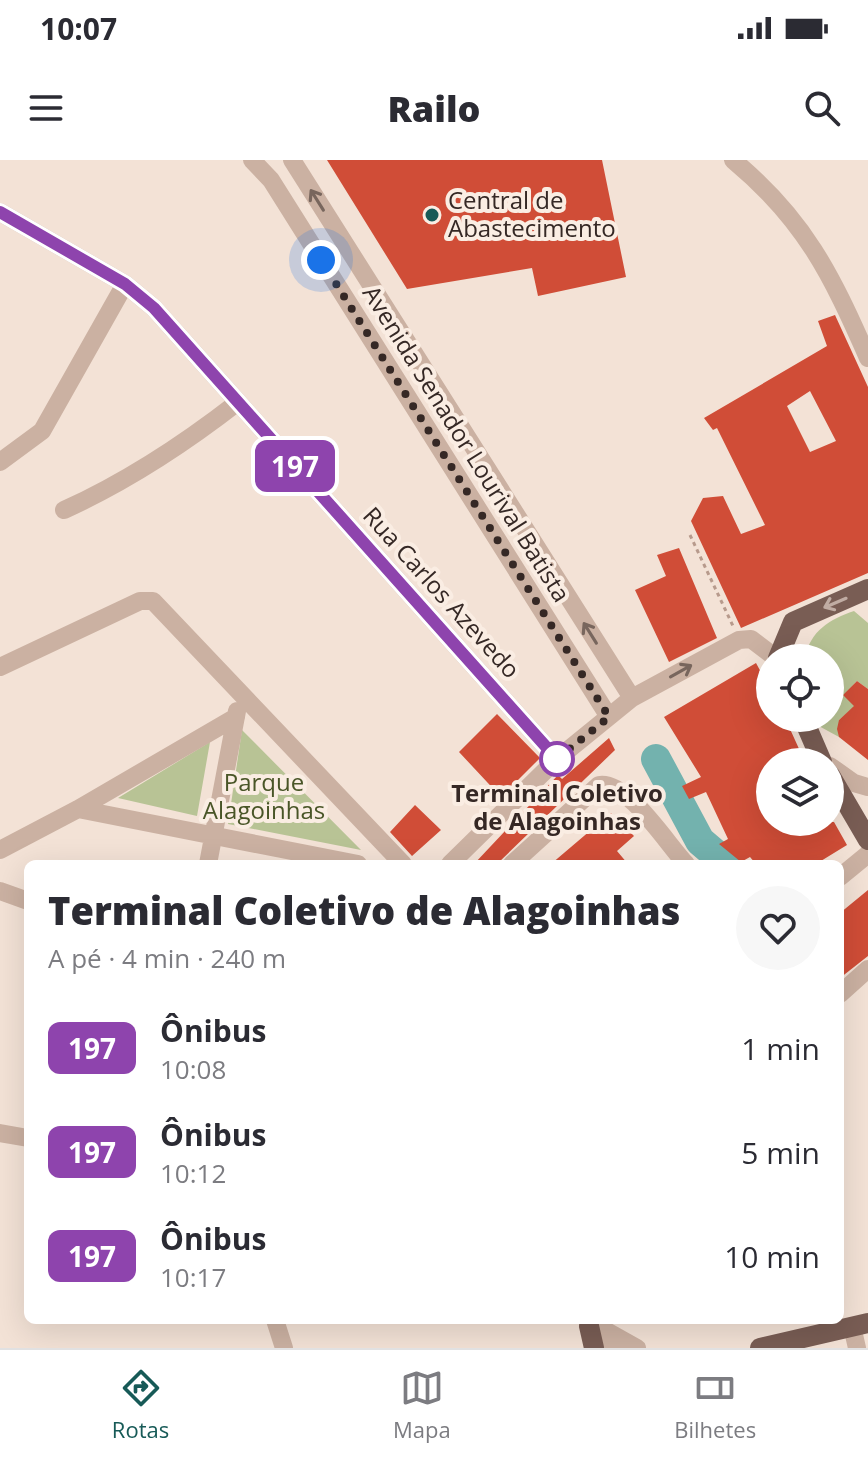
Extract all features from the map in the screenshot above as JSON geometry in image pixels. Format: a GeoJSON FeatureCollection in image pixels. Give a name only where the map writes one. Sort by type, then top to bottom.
{"type":"FeatureCollection","features":[{"type":"Feature","properties":{"kind":"main road"},"geometry":{"type":"LineString","coordinates":[[782,644],[789,626],[801,617],[868,589]]}},
{"type":"Feature","properties":{"kind":"main road"},"geometry":{"type":"LineString","coordinates":[[844,798],[868,840]]}},
{"type":"Feature","properties":{"kind":"main road"},"geometry":{"type":"LineString","coordinates":[[588,1324],[594,1348]]}},
{"type":"Feature","properties":{"kind":"main road"},"geometry":{"type":"LineString","coordinates":[[760,1348],[860,1324]]}},
{"type":"Feature","properties":{"kind":"street","name":"Avenida Senador Lourival Batista"},"geometry":{"type":"LineString","coordinates":[[252,160],[271,180],[609,717]]}},
{"type":"Feature","properties":{"kind":"street","name":"Avenida Senador Lourival Batista"},"geometry":{"type":"LineString","coordinates":[[292,160],[632,698]]}},
{"type":"Feature","properties":{"kind":"street"},"geometry":{"type":"LineString","coordinates":[[733,160],[799,224],[830,271],[868,358]]}},
{"type":"Feature","properties":{"kind":"street","name":"Rua Carlos Azevedo"},"geometry":{"type":"LineString","coordinates":[[0,212],[125,284],[154,308],[557,759]]}},
{"type":"Feature","properties":{"kind":"street"},"geometry":{"type":"LineString","coordinates":[[0,462],[42,431],[125,284]]}},
{"type":"Feature","properties":{"kind":"street"},"geometry":{"type":"LineString","coordinates":[[64,510],[106,492],[193,437],[238,402]]}},
{"type":"Feature","properties":{"kind":"street"},"geometry":{"type":"LineString","coordinates":[[0,667],[149,599],[399,860]]}},
{"type":"Feature","properties":{"kind":"street"},"geometry":{"type":"LineString","coordinates":[[454,860],[557,759],[632,698],[739,640],[751,639],[758,644]]}},
{"type":"Feature","properties":{"kind":"street"},"geometry":{"type":"LineString","coordinates":[[209,860],[241,692]]}},
{"type":"Feature","properties":{"kind":"street"},"geometry":{"type":"LineString","coordinates":[[0,850],[78,809],[236,717]]}},
{"type":"Feature","properties":{"kind":"street"},"geometry":{"type":"LineString","coordinates":[[844,776],[866,789]]}},
{"type":"Feature","properties":{"kind":"street"},"geometry":{"type":"LineString","coordinates":[[516,860],[599,785],[606,783],[614,786],[649,818],[683,860]]}},
{"type":"Feature","properties":{"kind":"street"},"geometry":{"type":"LineString","coordinates":[[78,809],[339,860]]}},
{"type":"Feature","properties":{"kind":"street"},"geometry":{"type":"LineString","coordinates":[[844,874],[868,854]]}},
{"type":"Feature","properties":{"kind":"street"},"geometry":{"type":"LineString","coordinates":[[0,891],[24,900]]}},
{"type":"Feature","properties":{"kind":"street"},"geometry":{"type":"LineString","coordinates":[[844,990],[868,969]]}},
{"type":"Feature","properties":{"kind":"street"},"geometry":{"type":"LineString","coordinates":[[0,1133],[24,1137]]}},
{"type":"Feature","properties":{"kind":"street"},"geometry":{"type":"LineString","coordinates":[[276,1324],[284,1348]]}},
{"type":"Feature","properties":{"kind":"street"},"geometry":{"type":"LineString","coordinates":[[589,1324],[608,1348]]}},
{"type":"Feature","properties":{"kind":"street"},"geometry":{"type":"LineString","coordinates":[[591,1324],[637,1348]]}},
{"type":"Feature","properties":{"kind":"street"},"geometry":{"type":"LineString","coordinates":[[857,1348],[860,1324]]}},
{"type":"Feature","properties":{"kind":"path"},"geometry":{"type":"LineString","coordinates":[[690,535],[739,640]]}},
{"type":"Feature","properties":{"kind":"green space"},"geometry":{"type":"Polygon","coordinates":[[[854,611],[868,623],[868,689],[857,681],[844,695],[844,644],[810,644],[822,627],[854,611]]]}},
{"type":"Feature","properties":{"kind":"green space"},"geometry":{"type":"Polygon","coordinates":[[[844,695],[855,706],[844,716],[844,695]]]}},
{"type":"Feature","properties":{"kind":"green space","name":"Parque Alagoinhas"},"geometry":{"type":"Polygon","coordinates":[[[242,730],[361,850],[228,824],[242,730]]]}},
{"type":"Feature","properties":{"kind":"green space"},"geometry":{"type":"Polygon","coordinates":[[[210,742],[197,816],[118,798],[210,742]]]}},
{"type":"Feature","properties":{"kind":"building"},"geometry":{"type":"Polygon","coordinates":[[[327,160],[602,160],[626,277],[538,296],[532,268],[407,289],[327,160]]]}},
{"type":"Feature","properties":{"kind":"building"},"geometry":{"type":"Polygon","coordinates":[[[835,315],[868,387],[868,573],[741,628],[691,521],[703,498],[723,496],[741,534],[765,525],[717,428],[713,430],[704,418],[827,346],[818,321],[835,315]],[[810,391],[787,406],[810,452],[836,441],[810,391]]]}},
{"type":"Feature","properties":{"kind":"building"},"geometry":{"type":"Polygon","coordinates":[[[679,548],[717,638],[669,662],[635,590],[666,576],[657,555],[679,548]]]}},
{"type":"Feature","properties":{"kind":"building"},"geometry":{"type":"Polygon","coordinates":[[[756,663],[756,732],[791,732],[799,748],[756,748],[756,836],[842,836],[847,845],[823,860],[753,860],[750,857],[739,860],[719,844],[728,839],[706,792],[689,799],[682,786],[701,777],[664,717],[756,663]]]}},
{"type":"Feature","properties":{"kind":"building"},"geometry":{"type":"Polygon","coordinates":[[[857,681],[868,689],[868,760],[839,737],[838,732],[844,732],[844,715],[854,706],[844,694],[857,681]]]}},
{"type":"Feature","properties":{"kind":"building"},"geometry":{"type":"Polygon","coordinates":[[[497,714],[540,758],[501,797],[459,752],[497,714]]]}},
{"type":"Feature","properties":{"kind":"building","name":"Terminal Coletivo de Alagoinhas"},"geometry":{"type":"Polygon","coordinates":[[[609,738],[615,750],[501,860],[478,860],[558,775],[562,779],[609,738]]]}},
{"type":"Feature","properties":{"kind":"building"},"geometry":{"type":"Polygon","coordinates":[[[415,805],[441,830],[412,856],[390,832],[415,805]]]}},
{"type":"Feature","properties":{"kind":"building"},"geometry":{"type":"Polygon","coordinates":[[[611,813],[634,836],[617,851],[625,860],[556,860],[611,813]]]}},
{"type":"Feature","properties":{"kind":"building"},"geometry":{"type":"Polygon","coordinates":[[[868,890],[868,956],[844,975],[844,910],[868,890]]]}},
{"type":"Feature","properties":{"kind":"waterway"},"geometry":{"type":"LineString","coordinates":[[656,759],[700,841],[722,860]]}},
{"type":"Feature","properties":{"kind":"bus line","name":"197"},"geometry":{"type":"LineString","coordinates":[[0,212],[125,284],[154,308],[557,759]]}},
{"type":"Feature","properties":{"kind":"place","name":"Central de Abastecimento"},"geometry":{"type":"Point","coordinates":[432,215]}},
{"type":"Feature","properties":{"kind":"place","name":"Terminal Coletivo de Alagoinhas"},"geometry":{"type":"Point","coordinates":[557,759]}},
{"type":"Feature","properties":{"kind":"route"},"geometry":{"type":"LineString","coordinates":[[321,260],[609,717],[557,759]]}}]}
